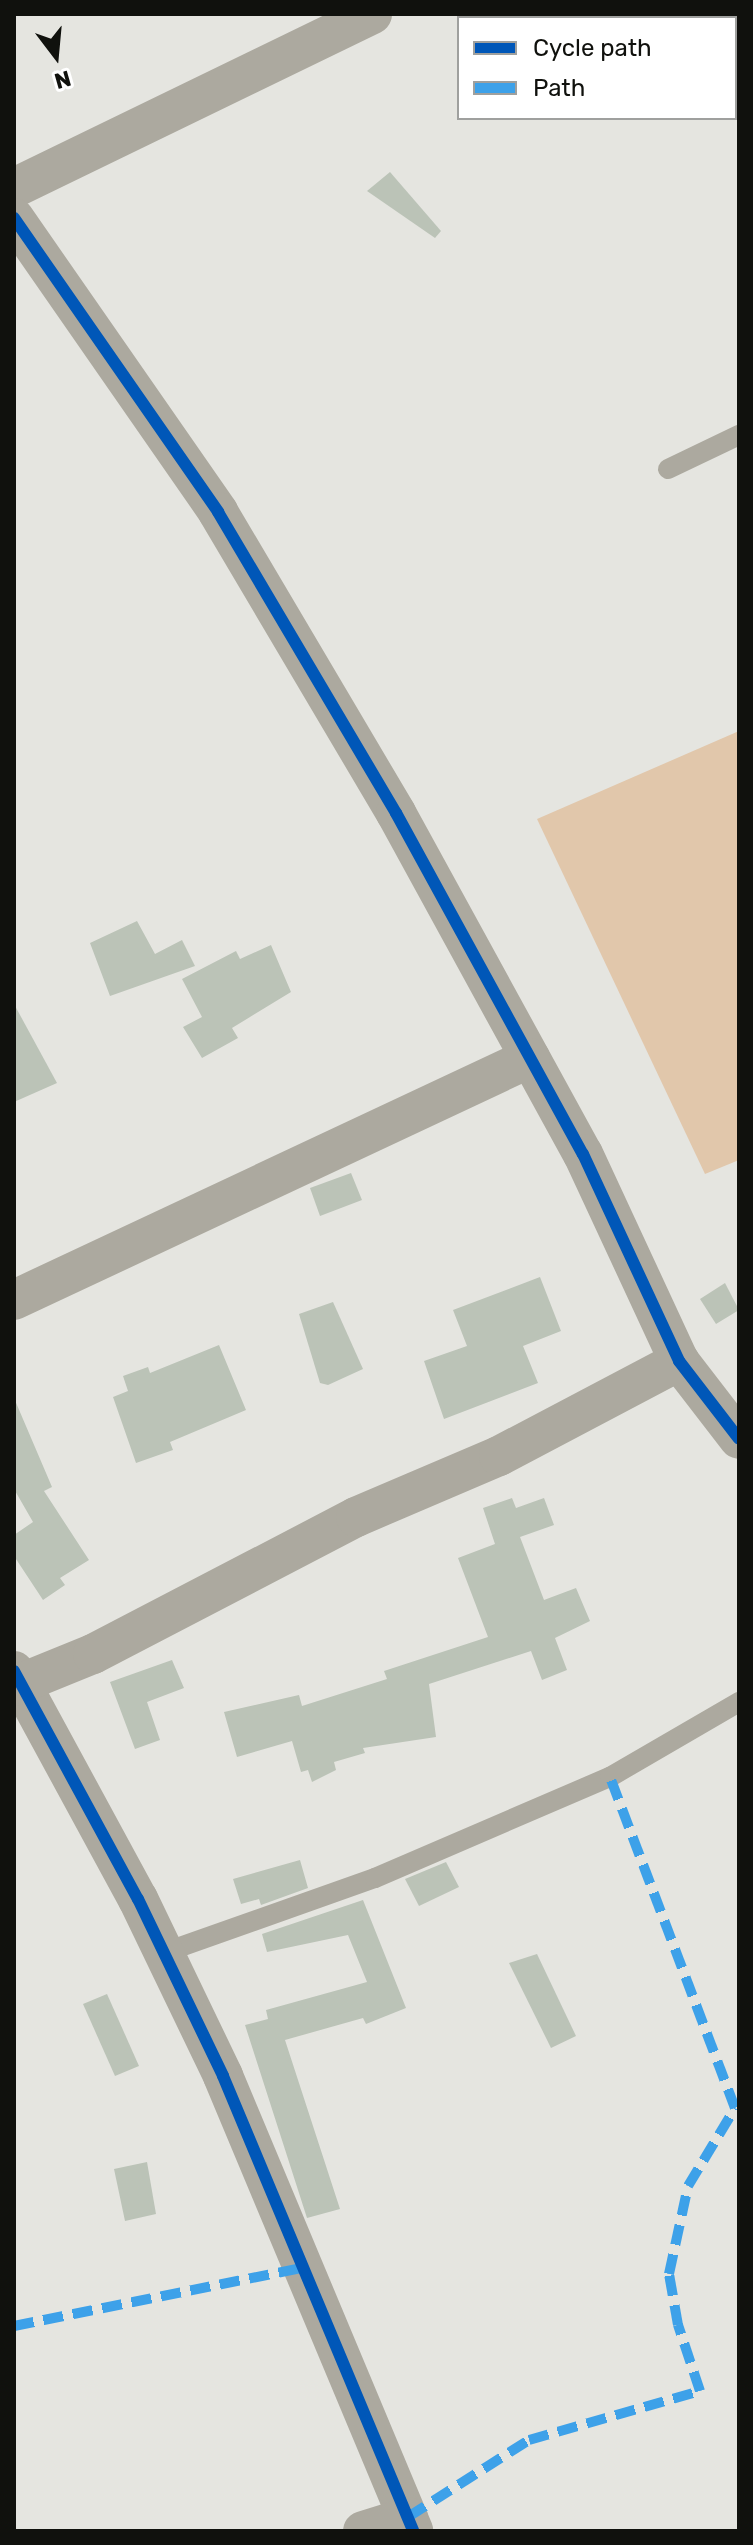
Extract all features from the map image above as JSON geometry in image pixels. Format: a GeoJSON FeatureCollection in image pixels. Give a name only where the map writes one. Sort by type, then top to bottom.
{"type":"FeatureCollection","features":[{"type":"Feature","properties":{"kind":"street"},"geometry":{"type":"LineString","coordinates":[[14,188],[372,14]]}},
{"type":"Feature","properties":{"kind":"street"},"geometry":{"type":"LineString","coordinates":[[14,218],[218,512],[396,813],[583,1154],[679,1361],[739,1439]]}},
{"type":"Feature","properties":{"kind":"street"},"geometry":{"type":"LineString","coordinates":[[14,1300],[530,1058]]}},
{"type":"Feature","properties":{"kind":"street"},"geometry":{"type":"LineString","coordinates":[[363,2531],[410,2524],[307,2267],[163,1953],[17,1680],[93,1654],[356,1517],[499,1456],[679,1361]]}},
{"type":"Feature","properties":{"kind":"lane"},"geometry":{"type":"LineString","coordinates":[[668,469],[739,435]]}},
{"type":"Feature","properties":{"kind":"lane"},"geometry":{"type":"LineString","coordinates":[[163,1953],[375,1878],[610,1777],[739,1702]]}},
{"type":"Feature","properties":{"kind":"shaded area"},"geometry":{"type":"Polygon","coordinates":[[[739,731],[739,1160],[705,1174],[537,819],[739,731]]]}},
{"type":"Feature","properties":{"kind":"building"},"geometry":{"type":"Polygon","coordinates":[[[390,172],[441,231],[435,238],[367,191],[390,172]]]}},
{"type":"Feature","properties":{"kind":"building"},"geometry":{"type":"Polygon","coordinates":[[[137,921],[155,954],[182,940],[195,966],[110,996],[90,943],[137,921]]]}},
{"type":"Feature","properties":{"kind":"building"},"geometry":{"type":"Polygon","coordinates":[[[271,945],[291,992],[232,1028],[238,1038],[202,1058],[183,1027],[202,1017],[182,979],[236,951],[240,959],[271,945]]]}},
{"type":"Feature","properties":{"kind":"building"},"geometry":{"type":"Polygon","coordinates":[[[14,1004],[57,1083],[14,1102],[14,1004]]]}},
{"type":"Feature","properties":{"kind":"building"},"geometry":{"type":"Polygon","coordinates":[[[351,1173],[362,1200],[320,1216],[310,1188],[351,1173]]]}},
{"type":"Feature","properties":{"kind":"building"},"geometry":{"type":"Polygon","coordinates":[[[540,1277],[561,1331],[523,1346],[538,1383],[444,1419],[424,1361],[467,1346],[453,1310],[540,1277]]]}},
{"type":"Feature","properties":{"kind":"building"},"geometry":{"type":"Polygon","coordinates":[[[725,1283],[739,1310],[716,1324],[700,1299],[725,1283]]]}},
{"type":"Feature","properties":{"kind":"building"},"geometry":{"type":"Polygon","coordinates":[[[333,1302],[363,1369],[328,1385],[320,1383],[299,1314],[333,1302]]]}},
{"type":"Feature","properties":{"kind":"building"},"geometry":{"type":"Polygon","coordinates":[[[219,1345],[246,1410],[170,1442],[173,1450],[136,1463],[113,1397],[128,1391],[123,1376],[148,1367],[150,1373],[219,1345]]]}},
{"type":"Feature","properties":{"kind":"building"},"geometry":{"type":"Polygon","coordinates":[[[14,1398],[52,1487],[44,1491],[89,1560],[60,1578],[65,1585],[43,1600],[14,1556],[14,1535],[33,1522],[14,1489],[14,1398]]]}},
{"type":"Feature","properties":{"kind":"building"},"geometry":{"type":"Polygon","coordinates":[[[512,1498],[516,1508],[544,1498],[554,1525],[520,1537],[544,1600],[576,1588],[590,1621],[555,1638],[567,1670],[542,1680],[531,1651],[429,1684],[436,1737],[363,1748],[365,1753],[334,1762],[336,1770],[312,1782],[308,1770],[301,1772],[292,1741],[237,1757],[224,1712],[299,1695],[302,1706],[387,1679],[384,1671],[488,1637],[458,1558],[495,1544],[483,1508],[512,1498]]]}},
{"type":"Feature","properties":{"kind":"building"},"geometry":{"type":"Polygon","coordinates":[[[172,1660],[184,1688],[147,1702],[160,1740],[135,1749],[110,1682],[172,1660]]]}},
{"type":"Feature","properties":{"kind":"building"},"geometry":{"type":"Polygon","coordinates":[[[300,1860],[308,1888],[261,1905],[259,1899],[241,1904],[233,1879],[300,1860]]]}},
{"type":"Feature","properties":{"kind":"building"},"geometry":{"type":"Polygon","coordinates":[[[446,1862],[459,1887],[419,1906],[405,1879],[446,1862]]]}},
{"type":"Feature","properties":{"kind":"building"},"geometry":{"type":"Polygon","coordinates":[[[363,1900],[406,2008],[366,2024],[363,2018],[285,2040],[340,2209],[307,2218],[245,2025],[268,2019],[266,2010],[367,1982],[348,1935],[267,1952],[262,1934],[363,1900]]]}},
{"type":"Feature","properties":{"kind":"building"},"geometry":{"type":"Polygon","coordinates":[[[537,1954],[576,2036],[551,2048],[509,1963],[537,1954]]]}},
{"type":"Feature","properties":{"kind":"building"},"geometry":{"type":"Polygon","coordinates":[[[107,1994],[139,2066],[115,2076],[83,2004],[107,1994]]]}},
{"type":"Feature","properties":{"kind":"building"},"geometry":{"type":"Polygon","coordinates":[[[147,2162],[156,2214],[125,2221],[114,2169],[147,2162]]]}},
{"type":"Feature","properties":{"kind":"marked path"},"geometry":{"type":"LineString","coordinates":[[408,2517],[529,2440],[700,2391],[678,2325],[669,2274],[688,2186],[735,2108],[610,1777]]}},
{"type":"Feature","properties":{"kind":"marked path"},"geometry":{"type":"LineString","coordinates":[[14,2326],[307,2267]]}},
{"type":"Feature","properties":{"kind":"cycle path"},"geometry":{"type":"LineString","coordinates":[[14,218],[218,512],[396,813],[583,1154],[679,1361],[739,1439]]}},
{"type":"Feature","properties":{"kind":"cycle path"},"geometry":{"type":"LineString","coordinates":[[14,1671],[138,1899],[223,2076],[413,2531]]}}]}
